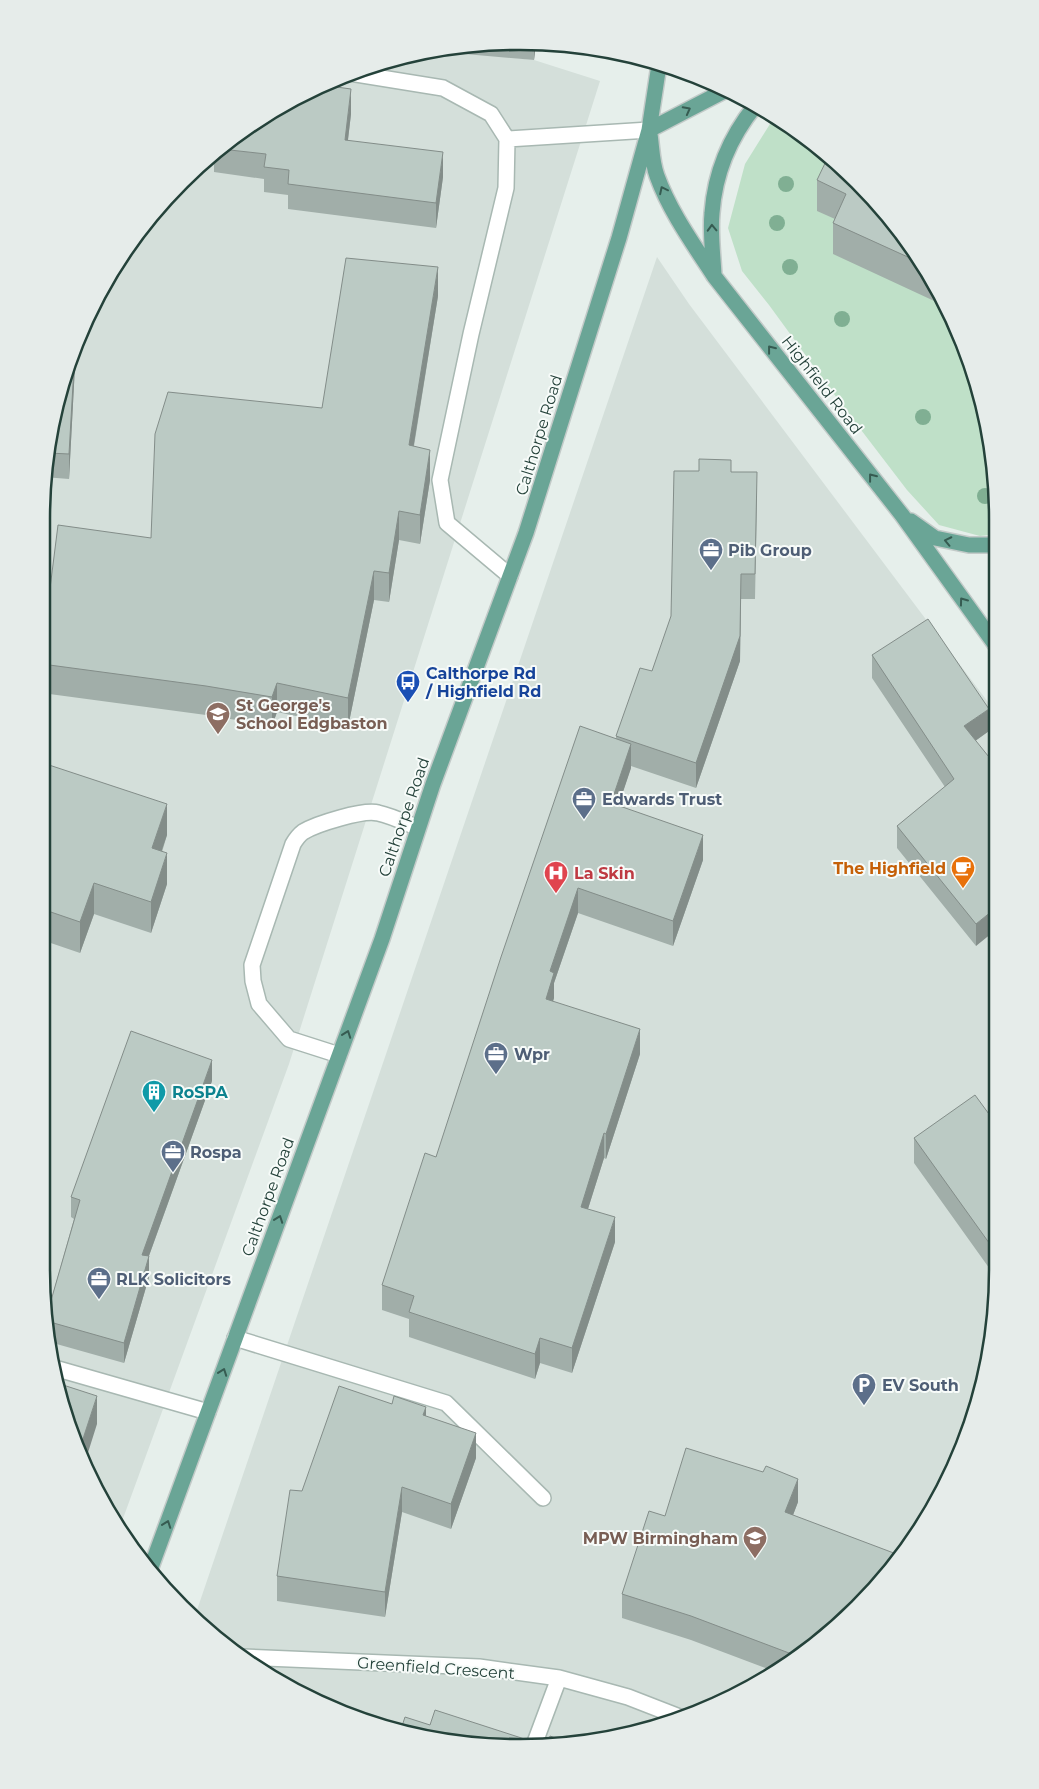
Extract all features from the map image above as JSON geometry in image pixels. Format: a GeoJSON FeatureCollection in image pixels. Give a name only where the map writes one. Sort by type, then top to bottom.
{"type":"FeatureCollection","features":[{"type":"Feature","properties":{"kind":"main road","name":"Calthorpe Road"},"geometry":{"type":"LineString","coordinates":[[153,1562],[382,939],[433,784],[526,533],[619,238],[649,130],[658,71]]}},
{"type":"Feature","properties":{"kind":"main road"},"geometry":{"type":"LineString","coordinates":[[649,130],[718,94]]}},
{"type":"Feature","properties":{"kind":"main road"},"geometry":{"type":"LineString","coordinates":[[714,276],[712,213],[718,173],[731,142],[751,112]]}},
{"type":"Feature","properties":{"kind":"main road","name":"Highfield Road"},"geometry":{"type":"LineString","coordinates":[[649,130],[656,175],[672,208],[714,276],[902,515],[989,637]]}},
{"type":"Feature","properties":{"kind":"main road"},"geometry":{"type":"LineString","coordinates":[[902,515],[936,538],[968,545],[989,545]]}},
{"type":"Feature","properties":{"kind":"street"},"geometry":{"type":"LineString","coordinates":[[365,76],[443,88],[491,114],[507,138],[506,188],[471,334],[440,480],[447,523],[510,576]]}},
{"type":"Feature","properties":{"kind":"street"},"geometry":{"type":"LineString","coordinates":[[507,138],[649,130]]}},
{"type":"Feature","properties":{"kind":"street"},"geometry":{"type":"LineString","coordinates":[[339,1055],[289,1039],[259,1004],[255,994],[252,965],[293,844],[297,837],[304,832],[326,823],[364,813],[377,812],[418,828]]}},
{"type":"Feature","properties":{"kind":"street"},"geometry":{"type":"LineString","coordinates":[[235,1338],[446,1404],[543,1498]]}},
{"type":"Feature","properties":{"kind":"street"},"geometry":{"type":"LineString","coordinates":[[61,1370],[208,1412]]}},
{"type":"Feature","properties":{"kind":"street","name":"Greenfield Crescent"},"geometry":{"type":"LineString","coordinates":[[256,1658],[479,1667],[560,1678],[628,1697],[671,1714]]}},
{"type":"Feature","properties":{"kind":"street"},"geometry":{"type":"LineString","coordinates":[[537,1738],[560,1678]]}},
{"type":"Feature","properties":{"kind":"shaded area","name":"St George's School Edgbaston"},"geometry":{"type":"Polygon","coordinates":[[[467,53],[534,60],[600,81],[289,1064],[123,1520],[98,1477],[75,1420],[59,1361],[51,1300],[50,520],[54,458],[66,398],[75,369],[98,312],[129,259],[167,210],[210,167],[234,147],[259,129],[312,98],[369,75],[398,66],[467,53]]]}},
{"type":"Feature","properties":{"kind":"shaded area"},"geometry":{"type":"Polygon","coordinates":[[[657,257],[689,304],[989,703],[988,1300],[980,1361],[964,1420],[941,1477],[910,1530],[872,1579],[829,1622],[780,1660],[727,1691],[670,1714],[641,1723],[581,1735],[520,1739],[458,1735],[398,1723],[340,1703],[312,1691],[285,1676],[234,1642],[197,1610],[657,257]]]}},
{"type":"Feature","properties":{"kind":"green space"},"geometry":{"type":"Polygon","coordinates":[[[771,123],[805,147],[851,188],[892,234],[910,259],[941,312],[964,369],[973,398],[985,458],[989,535],[980,536],[939,525],[907,490],[742,271],[728,228],[745,164],[771,123]]]}},
{"type":"Feature","properties":{"kind":"building"},"geometry":{"type":"Polygon","coordinates":[[[337,87],[351,89],[345,140],[443,152],[436,203],[288,184],[289,170],[264,167],[266,154],[230,150],[285,113],[337,87]]]}},
{"type":"Feature","properties":{"kind":"building"},"geometry":{"type":"Polygon","coordinates":[[[825,164],[872,210],[909,258],[833,223],[846,194],[817,180],[825,164]]]}},
{"type":"Feature","properties":{"kind":"building"},"geometry":{"type":"Polygon","coordinates":[[[346,258],[438,267],[409,445],[430,450],[420,515],[399,511],[389,573],[374,571],[348,698],[277,683],[272,697],[50,665],[50,588],[58,525],[151,538],[155,434],[168,392],[322,408],[346,258]]]}},
{"type":"Feature","properties":{"kind":"building"},"geometry":{"type":"Polygon","coordinates":[[[74,374],[69,454],[55,453],[66,398],[74,374]]]}},
{"type":"Feature","properties":{"kind":"building"},"geometry":{"type":"Polygon","coordinates":[[[699,459],[731,460],[731,472],[757,472],[755,574],[741,574],[740,636],[696,763],[616,736],[640,668],[652,671],[671,616],[674,471],[699,471],[699,459]]]}},
{"type":"Feature","properties":{"kind":"building"},"geometry":{"type":"Polygon","coordinates":[[[928,619],[989,709],[964,726],[989,757],[989,913],[976,924],[897,826],[954,779],[872,655],[928,619]]]}},
{"type":"Feature","properties":{"kind":"building"},"geometry":{"type":"Polygon","coordinates":[[[580,726],[631,744],[611,803],[703,835],[673,921],[578,888],[550,971],[554,973],[546,999],[640,1029],[581,1207],[615,1217],[572,1348],[540,1338],[535,1354],[409,1312],[414,1296],[382,1285],[425,1153],[436,1157],[501,957],[580,726]]]}},
{"type":"Feature","properties":{"kind":"building"},"geometry":{"type":"Polygon","coordinates":[[[50,765],[167,804],[152,848],[167,853],[151,902],[94,883],[80,922],[50,912],[50,765]]]}},
{"type":"Feature","properties":{"kind":"building"},"geometry":{"type":"Polygon","coordinates":[[[131,1031],[212,1060],[142,1255],[149,1256],[124,1343],[53,1323],[51,1300],[80,1200],[71,1197],[131,1031]]]}},
{"type":"Feature","properties":{"kind":"building"},"geometry":{"type":"Polygon","coordinates":[[[975,1095],[989,1114],[989,1243],[914,1138],[975,1095]]]}},
{"type":"Feature","properties":{"kind":"building"},"geometry":{"type":"Polygon","coordinates":[[[65,1386],[97,1396],[83,1440],[65,1386]]]}},
{"type":"Feature","properties":{"kind":"building"},"geometry":{"type":"Polygon","coordinates":[[[339,1386],[392,1404],[394,1396],[426,1407],[423,1415],[476,1433],[451,1504],[402,1487],[385,1592],[277,1576],[290,1490],[302,1491],[339,1386]]]}},
{"type":"Feature","properties":{"kind":"building"},"geometry":{"type":"Polygon","coordinates":[[[686,1448],[763,1472],[766,1466],[798,1479],[785,1512],[893,1553],[851,1601],[829,1622],[789,1653],[691,1616],[622,1594],[649,1511],[665,1516],[686,1448]]]}},
{"type":"Feature","properties":{"kind":"building"},"geometry":{"type":"Polygon","coordinates":[[[435,1710],[524,1739],[458,1735],[403,1724],[405,1717],[430,1725],[435,1710]]]}},
{"type":"Feature","properties":{"kind":"place","name":"Pib Group"},"geometry":{"type":"Point","coordinates":[711,571]}},
{"type":"Feature","properties":{"kind":"place","name":"Calthorpe Rd / Highfield Rd"},"geometry":{"type":"Point","coordinates":[408,703]}},
{"type":"Feature","properties":{"kind":"place","name":"St George's School Edgbaston"},"geometry":{"type":"Point","coordinates":[218,735]}},
{"type":"Feature","properties":{"kind":"place","name":"Edwards Trust"},"geometry":{"type":"Point","coordinates":[584,820]}},
{"type":"Feature","properties":{"kind":"place","name":"The Highfield"},"geometry":{"type":"Point","coordinates":[963,889]}},
{"type":"Feature","properties":{"kind":"place","name":"La Skin"},"geometry":{"type":"Point","coordinates":[556,894]}},
{"type":"Feature","properties":{"kind":"place","name":"Wpr"},"geometry":{"type":"Point","coordinates":[496,1075]}},
{"type":"Feature","properties":{"kind":"place","name":"RoSPA"},"geometry":{"type":"Point","coordinates":[154,1113]}},
{"type":"Feature","properties":{"kind":"place","name":"Rospa"},"geometry":{"type":"Point","coordinates":[173,1173]}},
{"type":"Feature","properties":{"kind":"place","name":"RLK Solicitors"},"geometry":{"type":"Point","coordinates":[99,1300]}},
{"type":"Feature","properties":{"kind":"place","name":"EV South"},"geometry":{"type":"Point","coordinates":[864,1406]}},
{"type":"Feature","properties":{"kind":"place","name":"MPW Birmingham"},"geometry":{"type":"Point","coordinates":[755,1559]}}]}
